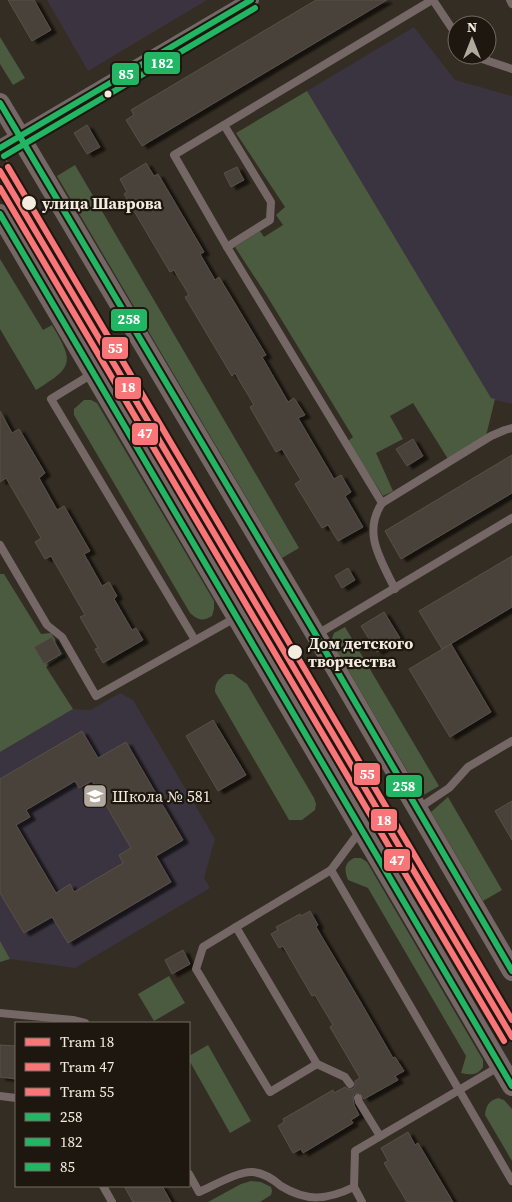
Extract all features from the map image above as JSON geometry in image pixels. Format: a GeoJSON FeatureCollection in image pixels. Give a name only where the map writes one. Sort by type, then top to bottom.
{"type":"FeatureCollection","features":[{"type":"Feature","properties":{"kind":"street"},"geometry":{"type":"LineString","coordinates":[[0,148],[251,0]]}},
{"type":"Feature","properties":{"kind":"street"},"geometry":{"type":"LineString","coordinates":[[0,103],[316,635],[512,971]]}},
{"type":"Feature","properties":{"kind":"street"},"geometry":{"type":"LineString","coordinates":[[0,214],[512,1086]]}},
{"type":"Feature","properties":{"kind":"lane"},"geometry":{"type":"LineString","coordinates":[[382,503],[227,247],[174,155],[433,0],[447,21]]}},
{"type":"Feature","properties":{"kind":"lane"},"geometry":{"type":"LineString","coordinates":[[510,0],[512,4]]}},
{"type":"Feature","properties":{"kind":"lane"},"geometry":{"type":"LineString","coordinates":[[497,64],[512,69]]}},
{"type":"Feature","properties":{"kind":"lane"},"geometry":{"type":"LineString","coordinates":[[224,125],[271,202],[270,220],[227,247]]}},
{"type":"Feature","properties":{"kind":"lane"},"geometry":{"type":"LineString","coordinates":[[94,372],[51,399],[195,640]]}},
{"type":"Feature","properties":{"kind":"lane"},"geometry":{"type":"LineString","coordinates":[[491,436],[493,426]]}},
{"type":"Feature","properties":{"kind":"lane"},"geometry":{"type":"LineString","coordinates":[[395,589],[378,556],[372,526],[374,514],[382,503],[491,436],[512,428]]}},
{"type":"Feature","properties":{"kind":"lane"},"geometry":{"type":"LineString","coordinates":[[316,635],[512,518]]}},
{"type":"Feature","properties":{"kind":"lane"},"geometry":{"type":"LineString","coordinates":[[0,544],[47,626],[62,637],[96,696],[237,617]]}},
{"type":"Feature","properties":{"kind":"lane"},"geometry":{"type":"LineString","coordinates":[[417,810],[449,788],[468,768],[512,741]]}},
{"type":"Feature","properties":{"kind":"lane"},"geometry":{"type":"LineString","coordinates":[[317,1064],[270,1092],[196,970],[203,947],[331,870],[362,830]]}},
{"type":"Feature","properties":{"kind":"lane"},"geometry":{"type":"LineString","coordinates":[[331,870],[512,1180]]}},
{"type":"Feature","properties":{"kind":"lane"},"geometry":{"type":"LineString","coordinates":[[236,927],[317,1064],[344,1077],[350,1084]]}},
{"type":"Feature","properties":{"kind":"lane"},"geometry":{"type":"LineString","coordinates":[[0,1013],[81,1022]]}},
{"type":"Feature","properties":{"kind":"lane"},"geometry":{"type":"LineString","coordinates":[[362,1202],[354,1187],[355,1151],[500,1066]]}},
{"type":"Feature","properties":{"kind":"lane"},"geometry":{"type":"LineString","coordinates":[[0,1096],[15,1098]]}},
{"type":"Feature","properties":{"kind":"lane"},"geometry":{"type":"LineString","coordinates":[[358,1098],[380,1136]]}},
{"type":"Feature","properties":{"kind":"lane"},"geometry":{"type":"LineString","coordinates":[[190,1176],[199,1192],[240,1174],[253,1172],[268,1176],[287,1190],[308,1198],[323,1199],[336,1196],[354,1187]]}},
{"type":"Feature","properties":{"kind":"lane"},"geometry":{"type":"LineString","coordinates":[[104,1187],[112,1202]]}},
{"type":"Feature","properties":{"kind":"shaded area"},"geometry":{"type":"Polygon","coordinates":[[[47,0],[207,0],[88,71],[47,0]]]}},
{"type":"Feature","properties":{"kind":"shaded area"},"geometry":{"type":"Polygon","coordinates":[[[414,27],[455,80],[512,96],[512,404],[491,399],[307,91],[414,27]]]}},
{"type":"Feature","properties":{"kind":"shaded area","name":"Школа № 581"},"geometry":{"type":"Polygon","coordinates":[[[120,693],[133,700],[215,839],[204,878],[210,888],[75,968],[10,959],[0,942],[0,752],[73,709],[91,710],[120,693]]]}},
{"type":"Feature","properties":{"kind":"green space"},"geometry":{"type":"Polygon","coordinates":[[[0,37],[25,78],[13,85],[0,64],[0,37]]]}},
{"type":"Feature","properties":{"kind":"green space"},"geometry":{"type":"Polygon","coordinates":[[[307,91],[491,398],[495,399],[486,436],[448,459],[413,403],[390,416],[403,439],[376,453],[393,491],[383,496],[348,441],[353,437],[235,247],[260,231],[264,237],[283,225],[276,215],[285,207],[236,133],[307,91]]]}},
{"type":"Feature","properties":{"kind":"green space"},"geometry":{"type":"Polygon","coordinates":[[[75,165],[299,548],[282,558],[57,176],[75,165]]]}},
{"type":"Feature","properties":{"kind":"green space"},"geometry":{"type":"Polygon","coordinates":[[[0,259],[43,330],[52,325],[67,356],[67,363],[64,369],[36,390],[0,329],[0,259]]]}},
{"type":"Feature","properties":{"kind":"green space"},"geometry":{"type":"Polygon","coordinates":[[[84,400],[91,400],[97,403],[214,601],[212,616],[200,619],[190,613],[74,415],[74,409],[84,400]]]}},
{"type":"Feature","properties":{"kind":"green space"},"geometry":{"type":"Polygon","coordinates":[[[0,574],[4,574],[41,634],[51,633],[64,654],[46,667],[73,709],[0,752],[0,574]]]}},
{"type":"Feature","properties":{"kind":"green space"},"geometry":{"type":"Polygon","coordinates":[[[345,627],[439,786],[422,796],[331,641],[334,633],[345,627]]]}},
{"type":"Feature","properties":{"kind":"green space"},"geometry":{"type":"Polygon","coordinates":[[[226,674],[233,674],[247,684],[314,798],[315,810],[302,820],[289,820],[215,692],[218,681],[226,674]]]}},
{"type":"Feature","properties":{"kind":"green space"},"geometry":{"type":"Polygon","coordinates":[[[448,797],[502,890],[483,901],[431,812],[448,797]]]}},
{"type":"Feature","properties":{"kind":"green space"},"geometry":{"type":"Polygon","coordinates":[[[354,858],[361,858],[367,862],[483,1060],[483,1067],[478,1072],[471,1074],[461,1073],[466,1056],[368,888],[348,880],[346,867],[348,862],[354,858]]]}},
{"type":"Feature","properties":{"kind":"green space"},"geometry":{"type":"Polygon","coordinates":[[[0,941],[10,959],[0,962],[0,941]]]}},
{"type":"Feature","properties":{"kind":"green space"},"geometry":{"type":"Polygon","coordinates":[[[169,976],[185,1003],[154,1021],[138,994],[169,976]]]}},
{"type":"Feature","properties":{"kind":"green space"},"geometry":{"type":"Polygon","coordinates":[[[208,1045],[251,1121],[230,1133],[190,1062],[190,1055],[208,1045]]]}},
{"type":"Feature","properties":{"kind":"green space"},"geometry":{"type":"Polygon","coordinates":[[[498,1098],[504,1100],[512,1109],[512,1161],[485,1115],[488,1104],[498,1098]]]}},
{"type":"Feature","properties":{"kind":"green space"},"geometry":{"type":"Polygon","coordinates":[[[251,1181],[261,1182],[271,1187],[271,1195],[260,1202],[208,1202],[241,1184],[251,1181]]]}},
{"type":"Feature","properties":{"kind":"building"},"geometry":{"type":"Polygon","coordinates":[[[8,0],[34,0],[51,30],[32,41],[8,0]]]}},
{"type":"Feature","properties":{"kind":"building"},"geometry":{"type":"Polygon","coordinates":[[[316,0],[387,0],[142,146],[126,120],[134,115],[131,110],[316,0]]]}},
{"type":"Feature","properties":{"kind":"building"},"geometry":{"type":"Polygon","coordinates":[[[87,125],[100,147],[87,154],[74,133],[87,125]]]}},
{"type":"Feature","properties":{"kind":"building"},"geometry":{"type":"Polygon","coordinates":[[[146,163],[154,176],[158,174],[204,252],[200,254],[215,280],[219,277],[266,355],[262,357],[288,402],[294,398],[305,415],[298,418],[334,479],[341,475],[351,492],[345,496],[363,527],[338,541],[328,525],[322,528],[295,484],[301,480],[282,449],[276,452],[250,407],[254,405],[235,373],[232,376],[185,297],[189,295],[174,270],[170,272],[124,194],[127,192],[120,179],[146,163]]]}},
{"type":"Feature","properties":{"kind":"building"},"geometry":{"type":"Polygon","coordinates":[[[237,167],[244,180],[231,187],[224,173],[237,167]]]}},
{"type":"Feature","properties":{"kind":"building"},"geometry":{"type":"Polygon","coordinates":[[[0,411],[12,433],[19,429],[45,473],[39,478],[57,510],[64,506],[90,551],[84,554],[102,586],[109,582],[117,596],[114,599],[132,630],[136,628],[143,640],[103,663],[95,649],[98,648],[80,617],[85,615],[51,556],[45,559],[35,542],[41,538],[6,478],[0,482],[0,411]]]}},
{"type":"Feature","properties":{"kind":"building"},"geometry":{"type":"Polygon","coordinates":[[[413,439],[423,456],[407,466],[396,449],[413,439]]]}},
{"type":"Feature","properties":{"kind":"building"},"geometry":{"type":"Polygon","coordinates":[[[512,455],[512,493],[401,559],[385,531],[512,455]]]}},
{"type":"Feature","properties":{"kind":"building"},"geometry":{"type":"Polygon","coordinates":[[[512,556],[512,607],[442,649],[419,611],[512,556]]]}},
{"type":"Feature","properties":{"kind":"building"},"geometry":{"type":"Polygon","coordinates":[[[348,568],[355,580],[342,588],[335,576],[348,568]]]}},
{"type":"Feature","properties":{"kind":"building"},"geometry":{"type":"Polygon","coordinates":[[[384,612],[400,638],[377,652],[361,626],[384,612]]]}},
{"type":"Feature","properties":{"kind":"building"},"geometry":{"type":"Polygon","coordinates":[[[52,637],[61,654],[44,664],[34,647],[52,637]]]}},
{"type":"Feature","properties":{"kind":"building"},"geometry":{"type":"Polygon","coordinates":[[[451,644],[491,712],[450,737],[409,669],[451,644]]]}},
{"type":"Feature","properties":{"kind":"building"},"geometry":{"type":"Polygon","coordinates":[[[213,720],[246,775],[218,791],[186,736],[213,720]]]}},
{"type":"Feature","properties":{"kind":"building"},"geometry":{"type":"Polygon","coordinates":[[[82,731],[98,758],[126,742],[183,840],[156,856],[171,882],[68,943],[52,917],[24,933],[0,893],[0,779],[82,731]],[[75,781],[26,810],[30,817],[16,825],[56,893],[70,884],[74,892],[123,863],[119,855],[131,848],[92,781],[79,788],[75,781]]]}},
{"type":"Feature","properties":{"kind":"building"},"geometry":{"type":"Polygon","coordinates":[[[512,801],[512,840],[495,811],[512,801]]]}},
{"type":"Feature","properties":{"kind":"building"},"geometry":{"type":"Polygon","coordinates":[[[310,911],[318,925],[316,927],[393,1058],[395,1057],[404,1071],[395,1076],[398,1080],[364,1099],[360,1093],[354,1094],[354,1105],[359,1115],[351,1120],[353,1123],[303,1153],[301,1149],[293,1153],[278,1126],[284,1122],[283,1119],[333,1090],[334,1093],[345,1087],[353,1089],[355,1081],[360,1078],[330,1027],[333,1025],[315,995],[312,996],[283,946],[279,948],[271,934],[278,930],[276,927],[300,914],[301,916],[310,911]]]}},
{"type":"Feature","properties":{"kind":"building"},"geometry":{"type":"Polygon","coordinates":[[[183,950],[190,964],[172,974],[165,960],[183,950]]]}},
{"type":"Feature","properties":{"kind":"building"},"geometry":{"type":"Polygon","coordinates":[[[0,1045],[15,1046],[15,1079],[0,1077],[0,1045]]]}},
{"type":"Feature","properties":{"kind":"building"},"geometry":{"type":"Polygon","coordinates":[[[408,1132],[415,1145],[418,1143],[453,1202],[407,1202],[384,1163],[388,1161],[381,1148],[408,1132]]]}},
{"type":"Feature","properties":{"kind":"building"},"geometry":{"type":"Polygon","coordinates":[[[125,1187],[163,1187],[171,1202],[133,1202],[125,1187]]]}},
{"type":"Feature","properties":{"kind":"tram line"},"geometry":{"type":"LineString","coordinates":[[0,150],[31,202]]}},
{"type":"Feature","properties":{"kind":"tram line","name":"55"},"geometry":{"type":"LineString","coordinates":[[8,167],[512,1020]]}},
{"type":"Feature","properties":{"kind":"tram line","name":"18"},"geometry":{"type":"LineString","coordinates":[[0,171],[512,1037]]}},
{"type":"Feature","properties":{"kind":"tram line","name":"47"},"geometry":{"type":"LineString","coordinates":[[0,188],[504,1041]]}},
{"type":"Feature","properties":{"kind":"transit line","name":"85"},"geometry":{"type":"LineString","coordinates":[[0,148],[251,0]]}},
{"type":"Feature","properties":{"kind":"transit line","name":"182"},"geometry":{"type":"LineString","coordinates":[[4,156],[255,8]]}},
{"type":"Feature","properties":{"kind":"transit line","name":"258"},"geometry":{"type":"LineString","coordinates":[[0,103],[316,635],[512,971]]}},
{"type":"Feature","properties":{"kind":"transit line","name":"258"},"geometry":{"type":"LineString","coordinates":[[0,214],[512,1086]]}},
{"type":"Feature","properties":{"kind":"place","name":"улица Шаврова"},"geometry":{"type":"Point","coordinates":[29,203]}},
{"type":"Feature","properties":{"kind":"place","name":"Дом детского творчества"},"geometry":{"type":"Point","coordinates":[295,652]}},
{"type":"Feature","properties":{"kind":"place","name":"Школа № 581"},"geometry":{"type":"Point","coordinates":[95,796]}}]}
